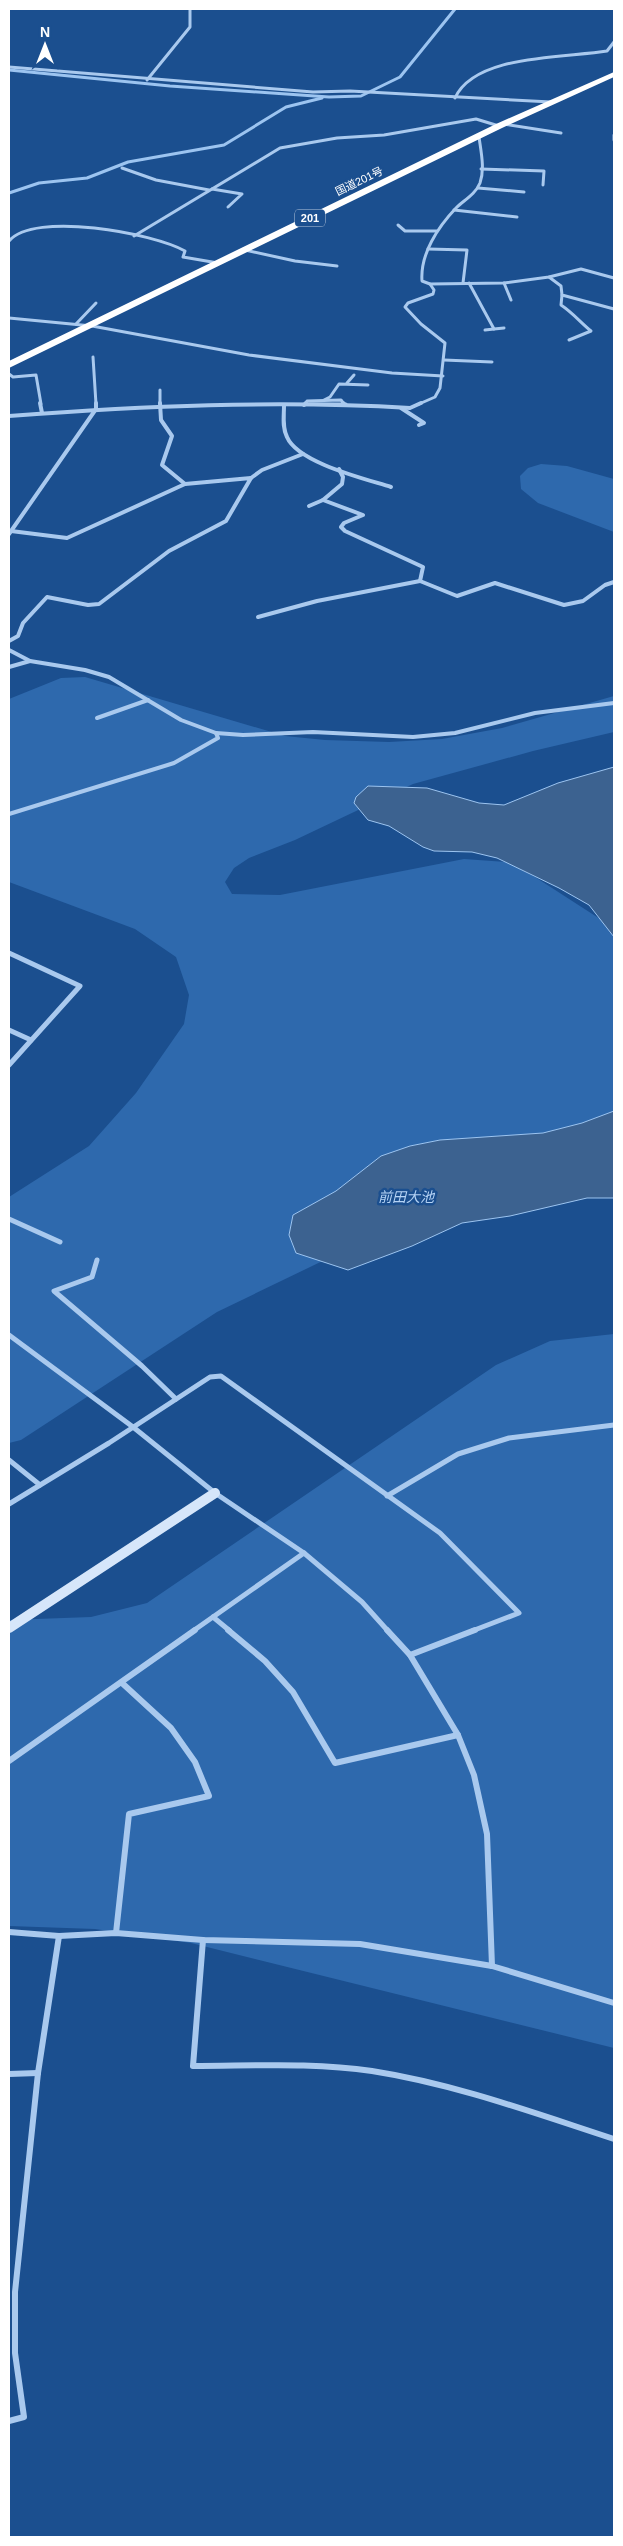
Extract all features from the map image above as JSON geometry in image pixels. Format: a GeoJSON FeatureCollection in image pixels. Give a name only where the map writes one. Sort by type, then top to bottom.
{"type":"FeatureCollection","features":[{"type":"Feature","properties":{"kind":"highway","name":"国道201号"},"geometry":{"type":"LineString","coordinates":[[9,365],[501,125],[614,74]]}},
{"type":"Feature","properties":{"kind":"street"},"geometry":{"type":"LineString","coordinates":[[147,80],[190,27],[190,9]]}},
{"type":"Feature","properties":{"kind":"street"},"geometry":{"type":"LineString","coordinates":[[455,98],[460,87],[485,71],[502,66],[590,54],[607,50],[614,42]]}},
{"type":"Feature","properties":{"kind":"street"},"geometry":{"type":"LineString","coordinates":[[9,67],[147,80],[313,92],[363,92],[552,102]]}},
{"type":"Feature","properties":{"kind":"street"},"geometry":{"type":"LineString","coordinates":[[134,236],[280,148],[287,146],[384,135],[476,119],[501,125],[561,133]]}},
{"type":"Feature","properties":{"kind":"street"},"geometry":{"type":"LineString","coordinates":[[614,135],[614,140]]}},
{"type":"Feature","properties":{"kind":"street"},"geometry":{"type":"LineString","coordinates":[[479,137],[481,169],[478,188],[454,210],[437,231],[428,249],[421,276],[422,281],[430,284],[504,282],[549,277],[581,269],[614,278]]}},
{"type":"Feature","properties":{"kind":"street"},"geometry":{"type":"LineString","coordinates":[[122,168],[156,180],[242,194],[228,206]]}},
{"type":"Feature","properties":{"kind":"street"},"geometry":{"type":"LineString","coordinates":[[481,169],[544,171],[543,185]]}},
{"type":"Feature","properties":{"kind":"street"},"geometry":{"type":"LineString","coordinates":[[478,188],[524,192]]}},
{"type":"Feature","properties":{"kind":"street"},"geometry":{"type":"LineString","coordinates":[[454,210],[516,217]]}},
{"type":"Feature","properties":{"kind":"street"},"geometry":{"type":"LineString","coordinates":[[398,225],[405,230],[437,231]]}},
{"type":"Feature","properties":{"kind":"street"},"geometry":{"type":"LineString","coordinates":[[9,241],[17,233],[24,230],[96,228],[180,247],[186,251],[183,257],[218,263]]}},
{"type":"Feature","properties":{"kind":"street"},"geometry":{"type":"LineString","coordinates":[[428,249],[467,250],[463,284]]}},
{"type":"Feature","properties":{"kind":"street"},"geometry":{"type":"LineString","coordinates":[[245,250],[295,261],[337,266]]}},
{"type":"Feature","properties":{"kind":"street"},"geometry":{"type":"LineString","coordinates":[[549,277],[561,286],[561,305],[576,315],[578,321],[591,331],[569,340]]}},
{"type":"Feature","properties":{"kind":"street"},"geometry":{"type":"LineString","coordinates":[[504,282],[511,300]]}},
{"type":"Feature","properties":{"kind":"street"},"geometry":{"type":"LineString","coordinates":[[469,283],[494,329]]}},
{"type":"Feature","properties":{"kind":"street"},"geometry":{"type":"LineString","coordinates":[[9,416],[160,406],[345,405],[400,408],[425,403],[435,397],[440,388],[443,376],[445,343],[421,324],[405,307],[433,294],[434,290],[430,284]]}},
{"type":"Feature","properties":{"kind":"street"},"geometry":{"type":"LineString","coordinates":[[562,295],[614,309]]}},
{"type":"Feature","properties":{"kind":"street"},"geometry":{"type":"LineString","coordinates":[[76,324],[96,303]]}},
{"type":"Feature","properties":{"kind":"street"},"geometry":{"type":"LineString","coordinates":[[9,318],[92,326],[248,354],[392,372],[443,376]]}},
{"type":"Feature","properties":{"kind":"street"},"geometry":{"type":"LineString","coordinates":[[485,330],[504,328]]}},
{"type":"Feature","properties":{"kind":"street"},"geometry":{"type":"LineString","coordinates":[[93,357],[96,409],[10,532],[67,538],[185,484],[251,478]]}},
{"type":"Feature","properties":{"kind":"street"},"geometry":{"type":"LineString","coordinates":[[444,360],[492,362]]}},
{"type":"Feature","properties":{"kind":"street"},"geometry":{"type":"LineString","coordinates":[[9,374],[13,377],[36,376],[42,413]]}},
{"type":"Feature","properties":{"kind":"street"},"geometry":{"type":"LineString","coordinates":[[348,383],[354,375]]}},
{"type":"Feature","properties":{"kind":"street"},"geometry":{"type":"LineString","coordinates":[[324,400],[330,397],[339,384],[368,385]]}},
{"type":"Feature","properties":{"kind":"street"},"geometry":{"type":"LineString","coordinates":[[160,390],[161,420],[171,429],[173,437],[162,465],[165,472],[181,479],[185,484]]}},
{"type":"Feature","properties":{"kind":"street"},"geometry":{"type":"LineString","coordinates":[[304,405],[307,401],[341,400],[345,405]]}},
{"type":"Feature","properties":{"kind":"street"},"geometry":{"type":"LineString","coordinates":[[284,406],[284,432],[288,442],[303,454],[338,469],[391,487]]}},
{"type":"Feature","properties":{"kind":"street"},"geometry":{"type":"LineString","coordinates":[[400,408],[424,423],[419,425]]}},
{"type":"Feature","properties":{"kind":"street"},"geometry":{"type":"LineString","coordinates":[[9,641],[18,636],[23,623],[47,597],[88,605],[100,604],[170,551],[226,521],[251,478],[262,470],[303,454]]}},
{"type":"Feature","properties":{"kind":"street"},"geometry":{"type":"LineString","coordinates":[[309,506],[323,500],[342,484],[343,477],[338,469]]}},
{"type":"Feature","properties":{"kind":"street"},"geometry":{"type":"LineString","coordinates":[[323,500],[363,515],[344,523],[341,527],[345,531],[423,566],[420,580]]}},
{"type":"Feature","properties":{"kind":"street"},"geometry":{"type":"LineString","coordinates":[[258,617],[317,601],[420,580],[457,596],[495,583],[560,605],[569,606],[594,594],[601,585],[614,582]]}},
{"type":"Feature","properties":{"kind":"street"},"geometry":{"type":"LineString","coordinates":[[9,650],[30,661],[85,670],[109,677],[182,720],[216,734],[242,735],[312,732],[414,737],[455,733],[535,713],[614,703]]}},
{"type":"Feature","properties":{"kind":"street"},"geometry":{"type":"LineString","coordinates":[[9,667],[30,661]]}},
{"type":"Feature","properties":{"kind":"street"},"geometry":{"type":"LineString","coordinates":[[97,718],[148,700]]}},
{"type":"Feature","properties":{"kind":"street"},"geometry":{"type":"LineString","coordinates":[[9,814],[174,763],[218,738],[216,734]]}},
{"type":"Feature","properties":{"kind":"street"},"geometry":{"type":"LineString","coordinates":[[9,953],[80,986],[9,1064]]}},
{"type":"Feature","properties":{"kind":"street"},"geometry":{"type":"LineString","coordinates":[[9,1030],[31,1040]]}},
{"type":"Feature","properties":{"kind":"street"},"geometry":{"type":"LineString","coordinates":[[9,1219],[60,1242]]}},
{"type":"Feature","properties":{"kind":"street"},"geometry":{"type":"LineString","coordinates":[[97,1260],[92,1277],[54,1291],[142,1366],[176,1399]]}},
{"type":"Feature","properties":{"kind":"street"},"geometry":{"type":"LineString","coordinates":[[9,1335],[134,1427],[215,1494],[304,1554],[362,1602],[410,1655],[458,1735],[474,1775],[487,1834],[492,1966]]}},
{"type":"Feature","properties":{"kind":"street"},"geometry":{"type":"LineString","coordinates":[[9,1504],[134,1427],[210,1377],[221,1376],[440,1533],[519,1613],[410,1655]]}},
{"type":"Feature","properties":{"kind":"street"},"geometry":{"type":"LineString","coordinates":[[387,1496],[458,1454],[500,1440],[614,1425]]}},
{"type":"Feature","properties":{"kind":"street"},"geometry":{"type":"LineString","coordinates":[[9,1460],[40,1485]]}},
{"type":"Feature","properties":{"kind":"street"},"geometry":{"type":"LineString","coordinates":[[9,1628],[215,1494]]}},
{"type":"Feature","properties":{"kind":"street"},"geometry":{"type":"LineString","coordinates":[[9,1761],[304,1554]]}},
{"type":"Feature","properties":{"kind":"street"},"geometry":{"type":"LineString","coordinates":[[213,1617],[264,1661],[293,1692],[335,1763],[458,1735]]}},
{"type":"Feature","properties":{"kind":"street"},"geometry":{"type":"LineString","coordinates":[[116,1933],[130,1814],[209,1796],[195,1762],[171,1728],[122,1683]]}},
{"type":"Feature","properties":{"kind":"street"},"geometry":{"type":"LineString","coordinates":[[9,1932],[59,1936],[116,1933],[203,1940],[360,1944],[492,1966],[614,2002]]}},
{"type":"Feature","properties":{"kind":"street"},"geometry":{"type":"LineString","coordinates":[[9,2421],[24,2417],[15,2353],[15,2292],[38,2073],[59,1936]]}},
{"type":"Feature","properties":{"kind":"street"},"geometry":{"type":"LineString","coordinates":[[203,1940],[193,2066],[326,2066],[373,2072],[460,2092],[614,2139]]}},
{"type":"Feature","properties":{"kind":"street"},"geometry":{"type":"LineString","coordinates":[[9,2074],[38,2073]]}},
{"type":"Feature","properties":{"kind":"shaded area"},"geometry":{"type":"Polygon","coordinates":[[[541,464],[567,466],[614,479],[614,532],[538,503],[521,489],[520,476],[528,468],[541,464]]]}},
{"type":"Feature","properties":{"kind":"shaded area"},"geometry":{"type":"Polygon","coordinates":[[[85,677],[285,736],[325,740],[389,742],[442,739],[502,728],[614,696],[614,732],[533,751],[413,784],[295,840],[249,858],[234,868],[225,882],[232,894],[280,895],[464,859],[506,862],[535,877],[614,928],[614,1158],[368,1239],[217,1312],[21,1440],[9,1443],[9,1197],[89,1146],[136,1093],[184,1024],[189,995],[176,957],[135,929],[9,882],[9,699],[61,678],[85,677]]]}},
{"type":"Feature","properties":{"kind":"shaded area"},"geometry":{"type":"Polygon","coordinates":[[[614,1334],[614,2048],[191,1943],[95,1929],[9,1926],[9,1620],[91,1617],[147,1603],[496,1365],[550,1341],[614,1334]]]}},
{"type":"Feature","properties":{"kind":"water"},"geometry":{"type":"Polygon","coordinates":[[[614,767],[614,937],[589,905],[559,888],[497,858],[472,852],[434,851],[423,847],[389,826],[368,820],[354,803],[356,797],[368,786],[427,788],[479,803],[504,805],[558,783],[614,767]]]}},
{"type":"Feature","properties":{"kind":"water","name":"前田大池"},"geometry":{"type":"Polygon","coordinates":[[[614,1111],[614,1198],[587,1198],[510,1216],[462,1223],[412,1246],[348,1270],[296,1253],[289,1235],[293,1215],[336,1191],[381,1156],[410,1146],[440,1140],[543,1133],[582,1123],[614,1111]]]}},
{"type":"Feature","properties":{"kind":"waterway"},"geometry":{"type":"LineString","coordinates":[[9,70],[170,86],[329,97],[361,96],[400,77],[455,9]]}},
{"type":"Feature","properties":{"kind":"waterway"},"geometry":{"type":"LineString","coordinates":[[9,193],[39,183],[87,178],[128,162],[224,145],[286,107],[322,98]]}}]}
